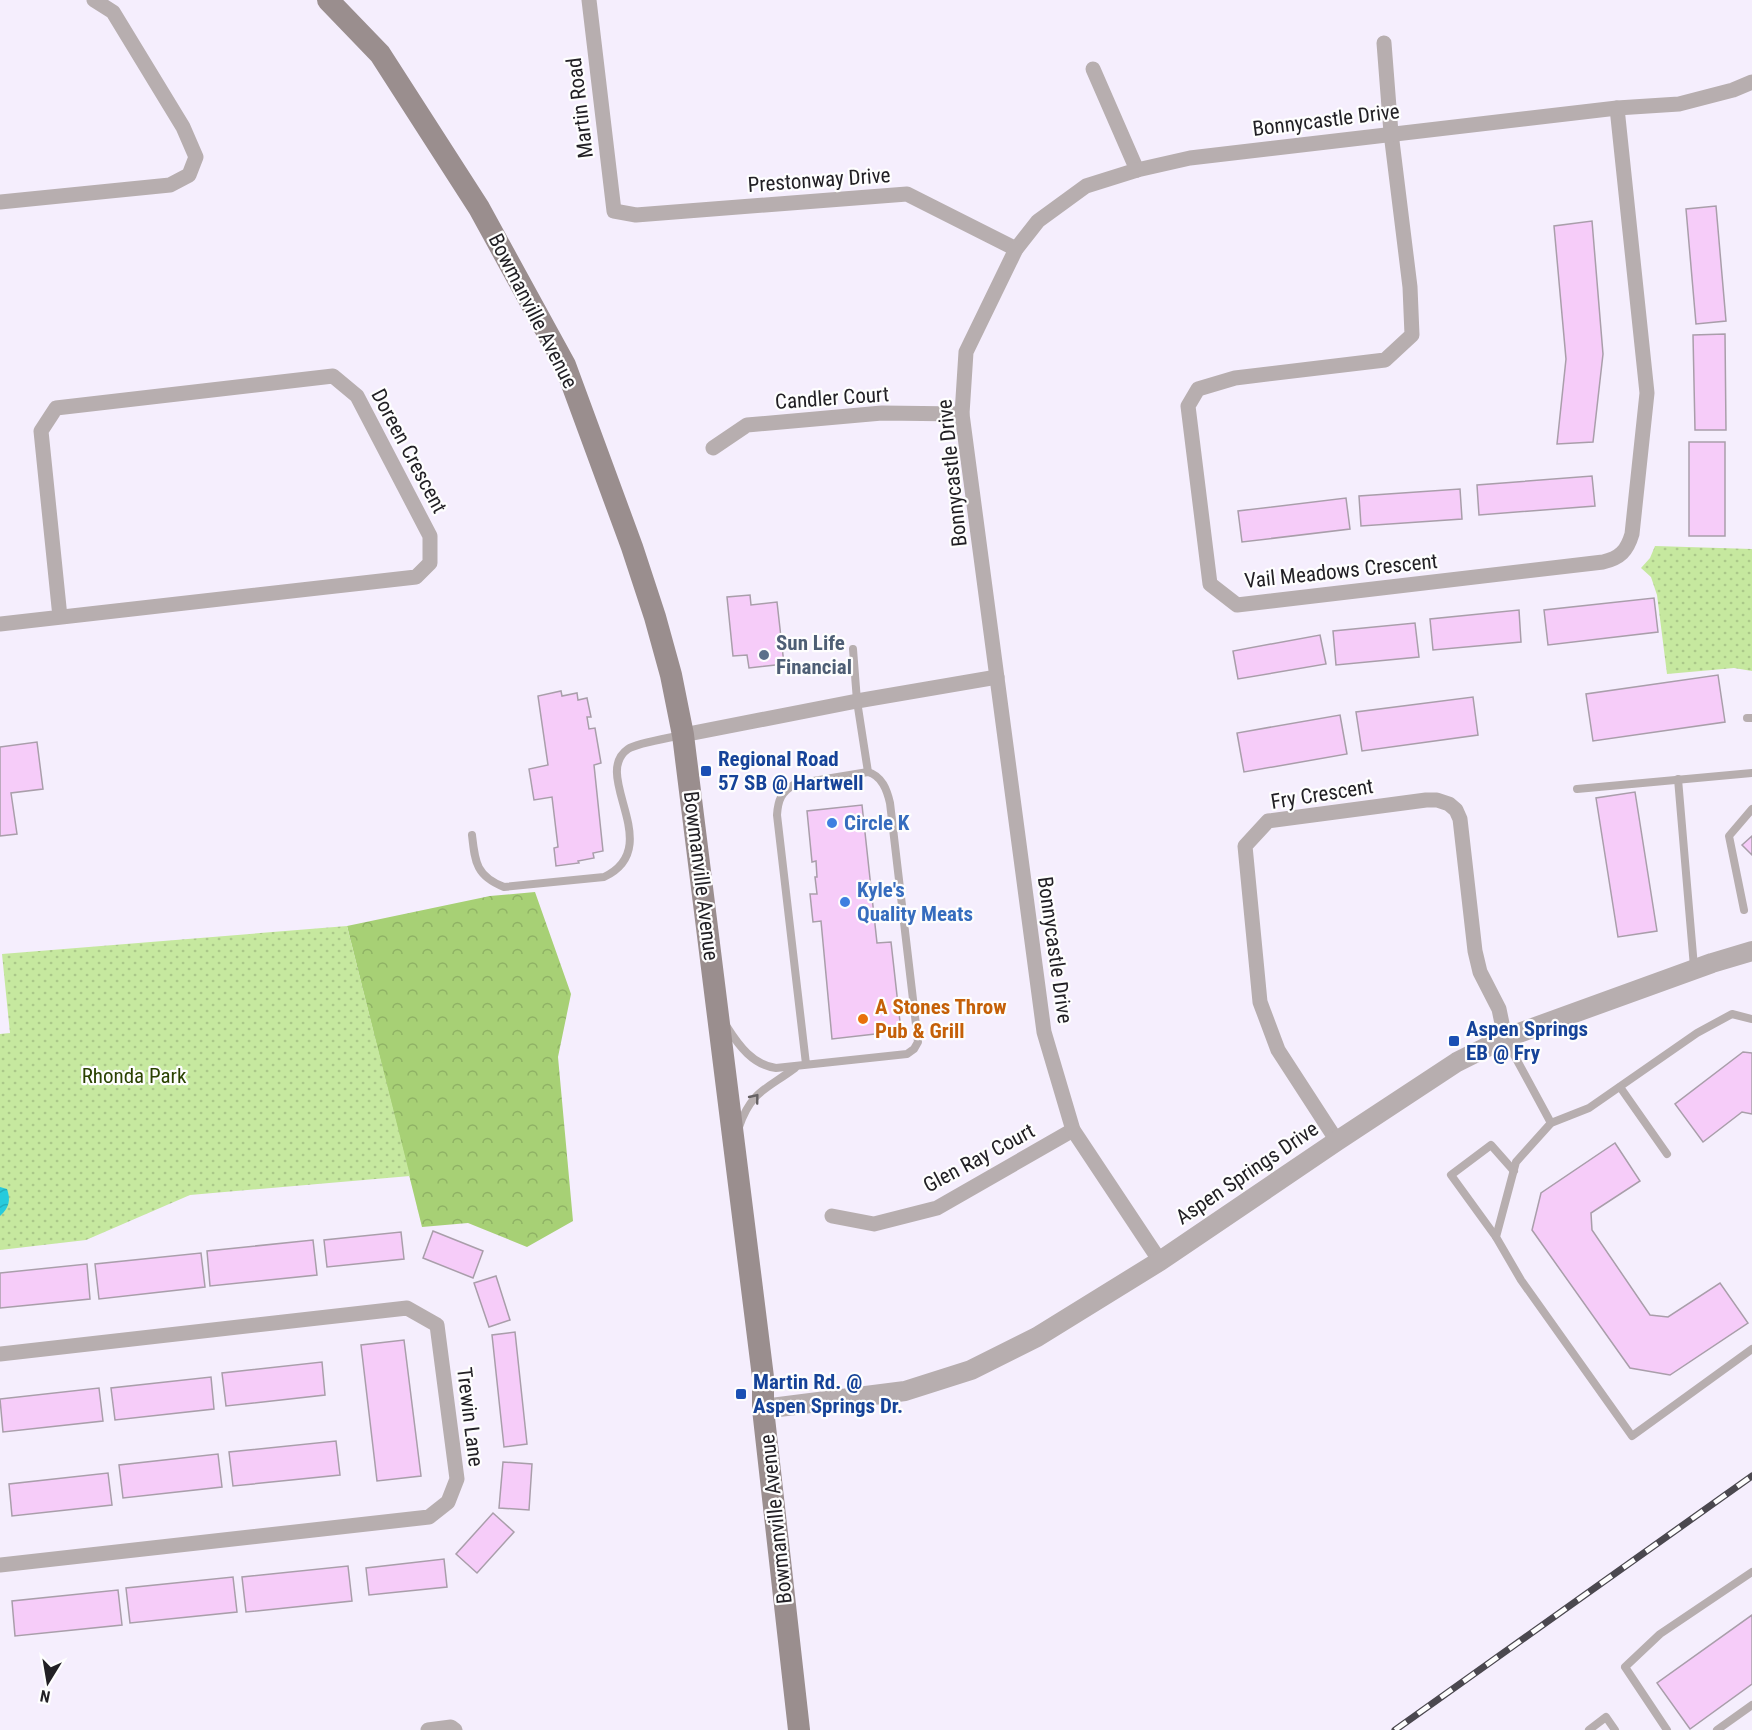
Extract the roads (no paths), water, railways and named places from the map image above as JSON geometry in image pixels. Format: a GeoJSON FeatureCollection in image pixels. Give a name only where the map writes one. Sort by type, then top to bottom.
{"type":"FeatureCollection","features":[{"type":"Feature","properties":{"kind":"main road","name":"Bowmanville Avenue"},"geometry":{"type":"LineString","coordinates":[[328,0],[380,54],[479,208],[565,364],[632,547],[671,675],[683,735],[735,1146],[763,1377],[763,1408],[799,1730]]}},
{"type":"Feature","properties":{"kind":"street"},"geometry":{"type":"LineString","coordinates":[[0,202],[170,185],[189,175],[196,157],[183,127],[113,12],[94,0]]}},
{"type":"Feature","properties":{"kind":"street","name":"Martin Road"},"geometry":{"type":"LineString","coordinates":[[588,0],[614,211]]}},
{"type":"Feature","properties":{"kind":"street"},"geometry":{"type":"LineString","coordinates":[[1384,43],[1390,134]]}},
{"type":"Feature","properties":{"kind":"street"},"geometry":{"type":"LineString","coordinates":[[1093,69],[1137,170]]}},
{"type":"Feature","properties":{"kind":"street","name":"Bonnycastle Drive"},"geometry":{"type":"LineString","coordinates":[[1160,1261],[1073,1130],[1044,1032],[962,414],[966,352],[1016,249],[1038,221],[1086,186],[1137,170],[1190,158],[1617,108],[1679,104],[1733,90],[1752,82]]}},
{"type":"Feature","properties":{"kind":"street","name":"Vail Meadows Crescent"},"geometry":{"type":"LineString","coordinates":[[1390,134],[1410,288],[1412,334],[1385,360],[1235,378],[1198,389],[1188,406],[1210,584],[1238,604],[1602,562],[1613,560],[1623,553],[1629,545],[1632,534],[1647,393],[1617,108]]}},
{"type":"Feature","properties":{"kind":"street","name":"Prestonway Drive"},"geometry":{"type":"LineString","coordinates":[[614,211],[636,215],[907,194],[1016,249]]}},
{"type":"Feature","properties":{"kind":"street","name":"Doreen Crescent"},"geometry":{"type":"LineString","coordinates":[[0,624],[416,577],[430,563],[430,536],[357,396],[333,376],[56,408],[40,431],[60,617]]}},
{"type":"Feature","properties":{"kind":"street","name":"Candler Court"},"geometry":{"type":"LineString","coordinates":[[712,448],[747,425],[882,413],[962,414]]}},
{"type":"Feature","properties":{"kind":"street"},"geometry":{"type":"LineString","coordinates":[[683,735],[857,701],[997,677]]}},
{"type":"Feature","properties":{"kind":"street","name":"Fry Crescent"},"geometry":{"type":"LineString","coordinates":[[1336,1141],[1278,1050],[1260,1002],[1245,846],[1268,821],[1426,800],[1443,802],[1456,810],[1462,832],[1480,972],[1499,1009],[1505,1038]]}},
{"type":"Feature","properties":{"kind":"street","name":"Aspen Springs Drive"},"geometry":{"type":"LineString","coordinates":[[763,1408],[905,1391],[971,1370],[1037,1337],[1160,1261],[1457,1062],[1505,1038],[1695,969],[1752,951]]}},
{"type":"Feature","properties":{"kind":"street","name":"Glen Ray Court"},"geometry":{"type":"LineString","coordinates":[[832,1215],[874,1224],[936,1208],[1073,1130]]}},
{"type":"Feature","properties":{"kind":"street","name":"Trewin Lane"},"geometry":{"type":"LineString","coordinates":[[0,1354],[407,1308],[437,1325],[457,1479],[448,1502],[429,1517],[0,1565]]}},
{"type":"Feature","properties":{"kind":"street"},"geometry":{"type":"LineString","coordinates":[[428,1730],[451,1727],[455,1730]]}},
{"type":"Feature","properties":{"kind":"lane"},"geometry":{"type":"LineString","coordinates":[[853,649],[857,701],[868,772]]}},
{"type":"Feature","properties":{"kind":"lane"},"geometry":{"type":"LineString","coordinates":[[472,835],[474,855],[483,875],[504,887],[604,877],[616,871],[625,862],[630,849],[630,837],[617,774],[619,759],[631,747],[683,735]]}},
{"type":"Feature","properties":{"kind":"lane"},"geometry":{"type":"LineString","coordinates":[[735,1146],[742,1118],[754,1098],[761,1090],[797,1067],[806,1064],[907,1054],[918,1042],[890,803],[878,777],[868,772],[795,784],[781,795],[778,804],[777,815],[806,1064]]}},
{"type":"Feature","properties":{"kind":"lane"},"geometry":{"type":"LineString","coordinates":[[1577,789],[1752,773]]}},
{"type":"Feature","properties":{"kind":"lane"},"geometry":{"type":"LineString","coordinates":[[1678,779],[1695,969]]}},
{"type":"Feature","properties":{"kind":"lane"},"geometry":{"type":"LineString","coordinates":[[1744,910],[1729,836],[1752,809]]}},
{"type":"Feature","properties":{"kind":"lane"},"geometry":{"type":"LineString","coordinates":[[718,1013],[735,1039],[760,1064],[776,1068],[797,1067]]}},
{"type":"Feature","properties":{"kind":"lane"},"geometry":{"type":"LineString","coordinates":[[1496,1238],[1516,1162],[1551,1123],[1589,1108],[1697,1033],[1732,1014],[1752,1018]]}},
{"type":"Feature","properties":{"kind":"lane"},"geometry":{"type":"LineString","coordinates":[[1505,1038],[1551,1123]]}},
{"type":"Feature","properties":{"kind":"lane"},"geometry":{"type":"LineString","coordinates":[[1620,1087],[1666,1154]]}},
{"type":"Feature","properties":{"kind":"lane"},"geometry":{"type":"LineString","coordinates":[[1514,1171],[1491,1145],[1451,1175],[1496,1238],[1521,1280],[1632,1436],[1752,1349]]}},
{"type":"Feature","properties":{"kind":"lane"},"geometry":{"type":"LineString","coordinates":[[1667,1730],[1625,1667],[1660,1634],[1752,1572]]}},
{"type":"Feature","properties":{"kind":"lane"},"geometry":{"type":"LineString","coordinates":[[1718,1730],[1752,1705]]}},
{"type":"Feature","properties":{"kind":"lane"},"geometry":{"type":"LineString","coordinates":[[1589,1730],[1606,1717],[1615,1730]]}},
{"type":"Feature","properties":{"kind":"water"},"geometry":{"type":"Polygon","coordinates":[[[0,1187],[7,1189],[9,1200],[0,1216],[0,1187]]]}},
{"type":"Feature","properties":{"kind":"railway"},"geometry":{"type":"LineString","coordinates":[[1395,1730],[1752,1476]]}},
{"type":"Feature","properties":{"kind":"place","name":"Sun Life Financial"},"geometry":{"type":"Point","coordinates":[764,655]}},
{"type":"Feature","properties":{"kind":"place","name":"Regional Road 57 SB @ Hartwell"},"geometry":{"type":"Point","coordinates":[706,771]}},
{"type":"Feature","properties":{"kind":"place","name":"Circle K"},"geometry":{"type":"Point","coordinates":[832,823]}},
{"type":"Feature","properties":{"kind":"place","name":"Kyle's Quality Meats"},"geometry":{"type":"Point","coordinates":[845,902]}},
{"type":"Feature","properties":{"kind":"place","name":"A Stones Throw Pub & Grill"},"geometry":{"type":"Point","coordinates":[863,1019]}},
{"type":"Feature","properties":{"kind":"place","name":"Aspen Springs EB @ Fry"},"geometry":{"type":"Point","coordinates":[1454,1041]}},
{"type":"Feature","properties":{"kind":"place","name":"Martin Rd. @ Aspen Springs Dr."},"geometry":{"type":"Point","coordinates":[741,1394]}},
{"type":"Feature","properties":{"kind":"park label","name":"Rhonda Park"},"geometry":{"type":"Point","coordinates":[134,1076]}}]}
